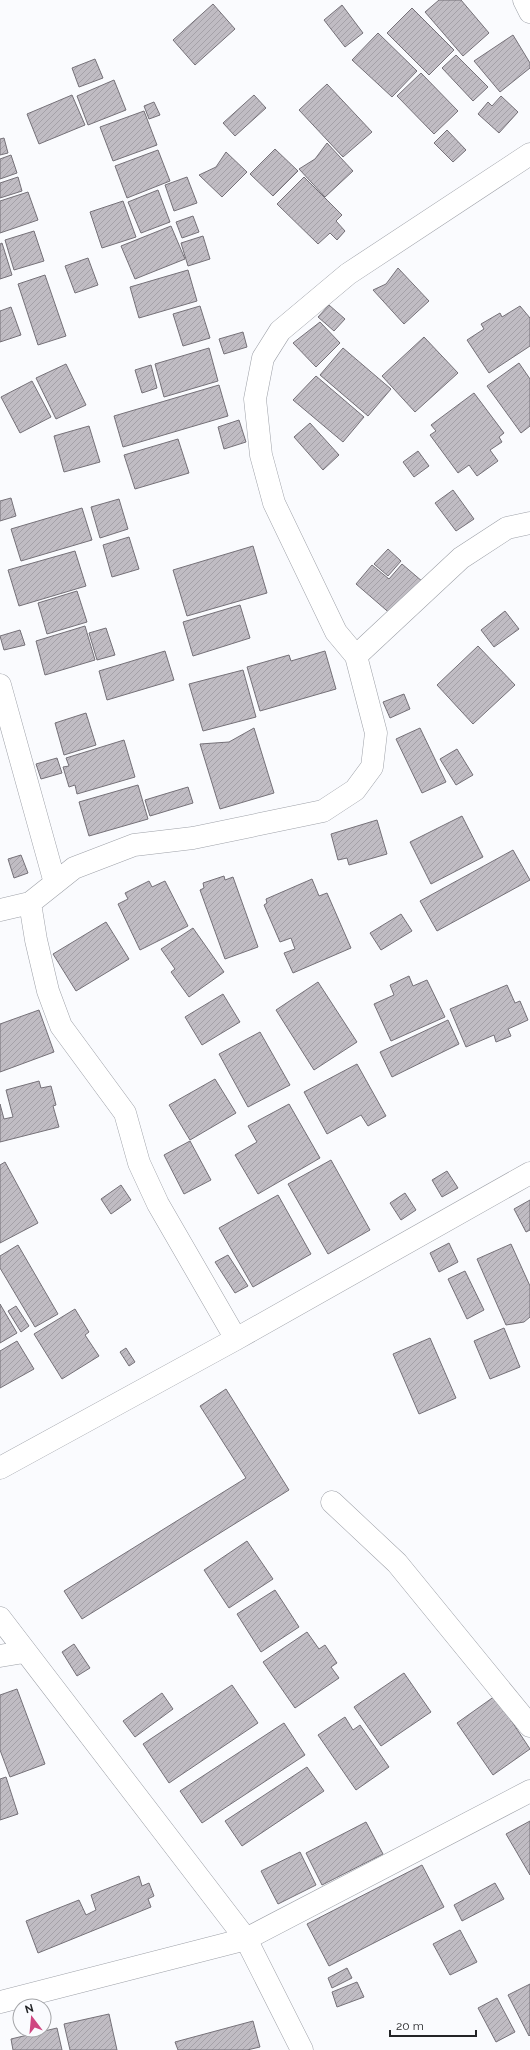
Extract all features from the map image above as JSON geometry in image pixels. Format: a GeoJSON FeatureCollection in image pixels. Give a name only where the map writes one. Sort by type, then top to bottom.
{"type":"FeatureCollection","features":[{"type":"Feature","properties":{"kind":"street"},"geometry":{"type":"LineString","coordinates":[[524,0],[530,12]]}},
{"type":"Feature","properties":{"kind":"street"},"geometry":{"type":"LineString","coordinates":[[0,910],[30,903],[74,868],[134,845],[193,838],[323,811],[355,790],[372,767],[376,733],[356,656],[336,632],[274,503],[261,455],[255,398],[263,358],[280,331],[348,274],[530,154]]}},
{"type":"Feature","properties":{"kind":"street"},"geometry":{"type":"LineString","coordinates":[[356,656],[460,558],[507,528],[530,522]]}},
{"type":"Feature","properties":{"kind":"street"},"geometry":{"type":"LineString","coordinates":[[0,685],[55,883]]}},
{"type":"Feature","properties":{"kind":"street"},"geometry":{"type":"LineString","coordinates":[[30,903],[36,940],[48,991],[61,1026],[125,1113],[139,1163],[158,1204],[236,1339]]}},
{"type":"Feature","properties":{"kind":"street"},"geometry":{"type":"LineString","coordinates":[[0,1468],[236,1339],[530,1173]]}},
{"type":"Feature","properties":{"kind":"street"},"geometry":{"type":"LineString","coordinates":[[332,1502],[397,1563],[530,1726]]}},
{"type":"Feature","properties":{"kind":"street"},"geometry":{"type":"LineString","coordinates":[[0,1618],[24,1652],[246,1939],[302,2050]]}},
{"type":"Feature","properties":{"kind":"street"},"geometry":{"type":"LineString","coordinates":[[0,1656],[24,1652]]}},
{"type":"Feature","properties":{"kind":"street"},"geometry":{"type":"LineString","coordinates":[[0,2002],[246,1939],[530,1791]]}},
{"type":"Feature","properties":{"kind":"building"},"geometry":{"type":"Polygon","coordinates":[[[439,0],[461,0],[489,33],[463,56],[425,12],[439,0]]]}},
{"type":"Feature","properties":{"kind":"building"},"geometry":{"type":"Polygon","coordinates":[[[213,4],[235,29],[195,65],[173,40],[213,4]]]}},
{"type":"Feature","properties":{"kind":"building"},"geometry":{"type":"Polygon","coordinates":[[[342,5],[363,33],[345,47],[324,20],[342,5]]]}},
{"type":"Feature","properties":{"kind":"building"},"geometry":{"type":"Polygon","coordinates":[[[412,8],[454,50],[429,75],[387,33],[412,8]]]}},
{"type":"Feature","properties":{"kind":"building"},"geometry":{"type":"Polygon","coordinates":[[[378,33],[417,71],[392,97],[352,60],[378,33]]]}},
{"type":"Feature","properties":{"kind":"building"},"geometry":{"type":"Polygon","coordinates":[[[513,35],[530,63],[530,68],[500,92],[474,61],[513,35]]]}},
{"type":"Feature","properties":{"kind":"building"},"geometry":{"type":"Polygon","coordinates":[[[456,55],[488,87],[473,101],[442,68],[456,55]]]}},
{"type":"Feature","properties":{"kind":"building"},"geometry":{"type":"Polygon","coordinates":[[[95,59],[103,78],[79,87],[72,68],[95,59]]]}},
{"type":"Feature","properties":{"kind":"building"},"geometry":{"type":"Polygon","coordinates":[[[421,73],[458,111],[434,134],[397,96],[421,73]]]}},
{"type":"Feature","properties":{"kind":"building"},"geometry":{"type":"Polygon","coordinates":[[[114,80],[126,110],[88,125],[77,96],[114,80]]]}},
{"type":"Feature","properties":{"kind":"building"},"geometry":{"type":"Polygon","coordinates":[[[327,84],[372,132],[343,157],[299,110],[327,84]]]}},
{"type":"Feature","properties":{"kind":"building"},"geometry":{"type":"Polygon","coordinates":[[[72,95],[85,125],[39,144],[27,114],[72,95]]]}},
{"type":"Feature","properties":{"kind":"building"},"geometry":{"type":"Polygon","coordinates":[[[254,95],[266,108],[235,136],[223,123],[254,95]]]}},
{"type":"Feature","properties":{"kind":"building"},"geometry":{"type":"Polygon","coordinates":[[[501,96],[518,112],[499,133],[478,114],[488,102],[492,106],[501,96]]]}},
{"type":"Feature","properties":{"kind":"building"},"geometry":{"type":"Polygon","coordinates":[[[154,102],[160,115],[149,119],[144,106],[154,102]]]}},
{"type":"Feature","properties":{"kind":"building"},"geometry":{"type":"Polygon","coordinates":[[[144,111],[157,145],[113,161],[100,127],[144,111]]]}},
{"type":"Feature","properties":{"kind":"building"},"geometry":{"type":"Polygon","coordinates":[[[447,130],[466,150],[453,162],[434,143],[447,130]]]}},
{"type":"Feature","properties":{"kind":"building"},"geometry":{"type":"Polygon","coordinates":[[[4,138],[8,153],[0,155],[0,139],[4,138]]]}},
{"type":"Feature","properties":{"kind":"building"},"geometry":{"type":"Polygon","coordinates":[[[327,143],[353,171],[325,197],[299,169],[315,159],[327,143]]]}},
{"type":"Feature","properties":{"kind":"building"},"geometry":{"type":"Polygon","coordinates":[[[275,149],[298,171],[273,196],[250,174],[275,149]]]}},
{"type":"Feature","properties":{"kind":"building"},"geometry":{"type":"Polygon","coordinates":[[[158,150],[170,181],[127,198],[115,166],[158,150]]]}},
{"type":"Feature","properties":{"kind":"building"},"geometry":{"type":"Polygon","coordinates":[[[226,152],[247,172],[222,197],[199,175],[216,167],[226,152]]]}},
{"type":"Feature","properties":{"kind":"building"},"geometry":{"type":"Polygon","coordinates":[[[11,155],[17,173],[0,179],[0,159],[11,155]]]}},
{"type":"Feature","properties":{"kind":"building"},"geometry":{"type":"Polygon","coordinates":[[[18,177],[22,191],[0,198],[0,183],[18,177]]]}},
{"type":"Feature","properties":{"kind":"building"},"geometry":{"type":"Polygon","coordinates":[[[187,177],[197,203],[174,211],[165,185],[187,177]]]}},
{"type":"Feature","properties":{"kind":"building"},"geometry":{"type":"Polygon","coordinates":[[[304,177],[342,215],[336,221],[345,231],[337,240],[330,233],[318,244],[277,204],[304,177]]]}},
{"type":"Feature","properties":{"kind":"building"},"geometry":{"type":"Polygon","coordinates":[[[158,190],[170,222],[141,233],[128,202],[158,190]]]}},
{"type":"Feature","properties":{"kind":"building"},"geometry":{"type":"Polygon","coordinates":[[[28,192],[38,220],[0,233],[0,201],[28,192]]]}},
{"type":"Feature","properties":{"kind":"building"},"geometry":{"type":"Polygon","coordinates":[[[123,201],[136,237],[102,248],[90,212],[123,201]]]}},
{"type":"Feature","properties":{"kind":"building"},"geometry":{"type":"Polygon","coordinates":[[[193,216],[199,232],[182,238],[176,222],[193,216]]]}},
{"type":"Feature","properties":{"kind":"building"},"geometry":{"type":"Polygon","coordinates":[[[171,226],[185,259],[135,279],[121,246],[171,226]]]}},
{"type":"Feature","properties":{"kind":"building"},"geometry":{"type":"Polygon","coordinates":[[[34,231],[44,261],[14,270],[5,240],[34,231]]]}},
{"type":"Feature","properties":{"kind":"building"},"geometry":{"type":"Polygon","coordinates":[[[203,236],[210,259],[188,266],[181,243],[203,236]]]}},
{"type":"Feature","properties":{"kind":"building"},"geometry":{"type":"Polygon","coordinates":[[[2,243],[12,275],[0,279],[0,244],[2,243]]]}},
{"type":"Feature","properties":{"kind":"building"},"geometry":{"type":"Polygon","coordinates":[[[88,258],[98,285],[75,293],[65,266],[88,258]]]}},
{"type":"Feature","properties":{"kind":"building"},"geometry":{"type":"Polygon","coordinates":[[[398,268],[429,301],[404,324],[373,290],[386,284],[398,268]]]}},
{"type":"Feature","properties":{"kind":"building"},"geometry":{"type":"Polygon","coordinates":[[[188,270],[197,301],[139,318],[130,287],[188,270]]]}},
{"type":"Feature","properties":{"kind":"building"},"geometry":{"type":"Polygon","coordinates":[[[45,275],[66,336],[38,345],[18,284],[45,275]]]}},
{"type":"Feature","properties":{"kind":"building"},"geometry":{"type":"Polygon","coordinates":[[[329,305],[345,319],[334,331],[318,317],[329,305]]]}},
{"type":"Feature","properties":{"kind":"building"},"geometry":{"type":"Polygon","coordinates":[[[200,306],[210,338],[183,346],[173,314],[200,306]]]}},
{"type":"Feature","properties":{"kind":"building"},"geometry":{"type":"Polygon","coordinates":[[[520,306],[530,318],[530,346],[489,373],[467,340],[484,329],[481,324],[500,313],[502,317],[520,306]]]}},
{"type":"Feature","properties":{"kind":"building"},"geometry":{"type":"Polygon","coordinates":[[[11,307],[21,335],[0,342],[0,311],[11,307]]]}},
{"type":"Feature","properties":{"kind":"building"},"geometry":{"type":"Polygon","coordinates":[[[320,322],[340,343],[316,367],[293,343],[320,322]]]}},
{"type":"Feature","properties":{"kind":"building"},"geometry":{"type":"Polygon","coordinates":[[[243,332],[247,347],[224,354],[219,339],[243,332]]]}},
{"type":"Feature","properties":{"kind":"building"},"geometry":{"type":"Polygon","coordinates":[[[424,337],[458,373],[415,412],[382,376],[424,337]]]}},
{"type":"Feature","properties":{"kind":"building"},"geometry":{"type":"Polygon","coordinates":[[[209,348],[218,381],[164,397],[155,364],[209,348]]]}},
{"type":"Feature","properties":{"kind":"building"},"geometry":{"type":"Polygon","coordinates":[[[343,348],[391,389],[368,416],[320,375],[343,348]]]}},
{"type":"Feature","properties":{"kind":"building"},"geometry":{"type":"Polygon","coordinates":[[[519,363],[530,379],[530,426],[521,433],[487,386],[519,363]]]}},
{"type":"Feature","properties":{"kind":"building"},"geometry":{"type":"Polygon","coordinates":[[[66,364],[86,405],[56,419],[36,378],[66,364]]]}},
{"type":"Feature","properties":{"kind":"building"},"geometry":{"type":"Polygon","coordinates":[[[151,365],[157,388],[142,393],[135,370],[151,365]]]}},
{"type":"Feature","properties":{"kind":"building"},"geometry":{"type":"Polygon","coordinates":[[[316,376],[364,417],[343,442],[293,400],[316,376]]]}},
{"type":"Feature","properties":{"kind":"building"},"geometry":{"type":"Polygon","coordinates":[[[32,381],[51,417],[20,433],[1,397],[32,381]]]}},
{"type":"Feature","properties":{"kind":"building"},"geometry":{"type":"Polygon","coordinates":[[[219,385],[228,416],[123,447],[114,416],[219,385]]]}},
{"type":"Feature","properties":{"kind":"building"},"geometry":{"type":"Polygon","coordinates":[[[474,393],[504,433],[499,437],[502,442],[490,450],[498,461],[477,476],[469,465],[458,473],[430,435],[436,431],[431,425],[474,393]]]}},
{"type":"Feature","properties":{"kind":"building"},"geometry":{"type":"Polygon","coordinates":[[[239,420],[246,442],[224,449],[218,427],[239,420]]]}},
{"type":"Feature","properties":{"kind":"building"},"geometry":{"type":"Polygon","coordinates":[[[310,423],[339,455],[323,470],[294,437],[310,423]]]}},
{"type":"Feature","properties":{"kind":"building"},"geometry":{"type":"Polygon","coordinates":[[[89,426],[100,462],[64,472],[54,436],[89,426]]]}},
{"type":"Feature","properties":{"kind":"building"},"geometry":{"type":"Polygon","coordinates":[[[178,439],[189,473],[135,489],[124,455],[178,439]]]}},
{"type":"Feature","properties":{"kind":"building"},"geometry":{"type":"Polygon","coordinates":[[[418,451],[429,466],[414,477],[403,462],[418,451]]]}},
{"type":"Feature","properties":{"kind":"building"},"geometry":{"type":"Polygon","coordinates":[[[453,490],[474,519],[456,531],[435,503],[453,490]]]}},
{"type":"Feature","properties":{"kind":"building"},"geometry":{"type":"Polygon","coordinates":[[[11,498],[16,516],[0,521],[0,501],[11,498]]]}},
{"type":"Feature","properties":{"kind":"building"},"geometry":{"type":"Polygon","coordinates":[[[119,499],[128,529],[100,538],[91,507],[119,499]]]}},
{"type":"Feature","properties":{"kind":"building"},"geometry":{"type":"Polygon","coordinates":[[[82,508],[92,540],[21,561],[11,529],[82,508]]]}},
{"type":"Feature","properties":{"kind":"building"},"geometry":{"type":"Polygon","coordinates":[[[129,537],[139,569],[112,577],[103,545],[129,537]]]}},
{"type":"Feature","properties":{"kind":"building"},"geometry":{"type":"Polygon","coordinates":[[[253,546],[267,593],[187,616],[173,570],[253,546]]]}},
{"type":"Feature","properties":{"kind":"building"},"geometry":{"type":"Polygon","coordinates":[[[388,549],[401,561],[388,576],[374,564],[388,549]]]}},
{"type":"Feature","properties":{"kind":"building"},"geometry":{"type":"Polygon","coordinates":[[[75,551],[86,586],[19,606],[8,570],[75,551]]]}},
{"type":"Feature","properties":{"kind":"building"},"geometry":{"type":"Polygon","coordinates":[[[402,564],[423,582],[393,616],[356,584],[372,565],[389,579],[402,564]]]}},
{"type":"Feature","properties":{"kind":"building"},"geometry":{"type":"Polygon","coordinates":[[[77,591],[87,622],[47,634],[38,603],[77,591]]]}},
{"type":"Feature","properties":{"kind":"building"},"geometry":{"type":"Polygon","coordinates":[[[240,605],[250,638],[193,656],[183,622],[240,605]]]}},
{"type":"Feature","properties":{"kind":"building"},"geometry":{"type":"Polygon","coordinates":[[[505,611],[519,629],[494,647],[481,630],[505,611]]]}},
{"type":"Feature","properties":{"kind":"building"},"geometry":{"type":"Polygon","coordinates":[[[85,626],[95,660],[45,675],[36,641],[85,626]]]}},
{"type":"Feature","properties":{"kind":"building"},"geometry":{"type":"Polygon","coordinates":[[[106,628],[115,655],[97,660],[89,633],[106,628]]]}},
{"type":"Feature","properties":{"kind":"building"},"geometry":{"type":"Polygon","coordinates":[[[20,630],[25,645],[4,650],[0,636],[20,630]]]}},
{"type":"Feature","properties":{"kind":"building"},"geometry":{"type":"Polygon","coordinates":[[[478,646],[515,685],[473,724],[437,685],[478,646]]]}},
{"type":"Feature","properties":{"kind":"building"},"geometry":{"type":"Polygon","coordinates":[[[165,651],[174,680],[107,700],[99,671],[165,651]]]}},
{"type":"Feature","properties":{"kind":"building"},"geometry":{"type":"Polygon","coordinates":[[[325,651],[336,689],[260,711],[247,667],[289,655],[291,661],[325,651]]]}},
{"type":"Feature","properties":{"kind":"building"},"geometry":{"type":"Polygon","coordinates":[[[243,670],[256,717],[203,731],[189,684],[243,670]]]}},
{"type":"Feature","properties":{"kind":"building"},"geometry":{"type":"Polygon","coordinates":[[[404,694],[410,709],[390,718],[383,702],[404,694]]]}},
{"type":"Feature","properties":{"kind":"building"},"geometry":{"type":"Polygon","coordinates":[[[86,713],[96,745],[64,755],[55,723],[86,713]]]}},
{"type":"Feature","properties":{"kind":"building"},"geometry":{"type":"Polygon","coordinates":[[[254,728],[274,793],[220,809],[200,744],[229,742],[254,728]]]}},
{"type":"Feature","properties":{"kind":"building"},"geometry":{"type":"Polygon","coordinates":[[[420,728],[446,782],[422,793],[396,739],[420,728]]]}},
{"type":"Feature","properties":{"kind":"building"},"geometry":{"type":"Polygon","coordinates":[[[124,740],[135,777],[77,794],[75,785],[69,787],[63,767],[69,766],[66,758],[124,740]]]}},
{"type":"Feature","properties":{"kind":"building"},"geometry":{"type":"Polygon","coordinates":[[[457,749],[473,775],[456,785],[440,759],[457,749]]]}},
{"type":"Feature","properties":{"kind":"building"},"geometry":{"type":"Polygon","coordinates":[[[57,758],[62,773],[41,779],[36,764],[57,758]]]}},
{"type":"Feature","properties":{"kind":"building"},"geometry":{"type":"Polygon","coordinates":[[[138,785],[148,819],[89,836],[79,802],[138,785]]]}},
{"type":"Feature","properties":{"kind":"building"},"geometry":{"type":"Polygon","coordinates":[[[188,787],[193,803],[150,816],[145,800],[188,787]]]}},
{"type":"Feature","properties":{"kind":"building"},"geometry":{"type":"Polygon","coordinates":[[[462,816],[483,857],[431,884],[410,842],[462,816]]]}},
{"type":"Feature","properties":{"kind":"building"},"geometry":{"type":"Polygon","coordinates":[[[377,820],[387,854],[349,865],[347,858],[338,860],[331,834],[377,820]]]}},
{"type":"Feature","properties":{"kind":"building"},"geometry":{"type":"Polygon","coordinates":[[[513,850],[530,880],[437,931],[420,901],[513,850]]]}},
{"type":"Feature","properties":{"kind":"building"},"geometry":{"type":"Polygon","coordinates":[[[21,855],[28,873],[14,878],[8,859],[21,855]]]}},
{"type":"Feature","properties":{"kind":"building"},"geometry":{"type":"Polygon","coordinates":[[[224,876],[225,880],[233,877],[258,947],[225,959],[200,890],[204,888],[203,883],[224,876]]]}},
{"type":"Feature","properties":{"kind":"building"},"geometry":{"type":"Polygon","coordinates":[[[312,879],[319,896],[327,893],[351,948],[293,973],[284,953],[295,949],[291,938],[280,942],[264,905],[267,903],[266,899],[312,879]]]}},
{"type":"Feature","properties":{"kind":"building"},"geometry":{"type":"Polygon","coordinates":[[[149,881],[152,887],[165,881],[188,926],[140,950],[118,904],[128,899],[125,893],[149,881]]]}},
{"type":"Feature","properties":{"kind":"building"},"geometry":{"type":"Polygon","coordinates":[[[401,914],[412,931],[381,950],[370,933],[401,914]]]}},
{"type":"Feature","properties":{"kind":"building"},"geometry":{"type":"Polygon","coordinates":[[[106,922],[129,959],[76,991],[53,954],[106,922]]]}},
{"type":"Feature","properties":{"kind":"building"},"geometry":{"type":"Polygon","coordinates":[[[193,928],[224,972],[189,997],[171,972],[175,969],[161,949],[193,928]]]}},
{"type":"Feature","properties":{"kind":"building"},"geometry":{"type":"Polygon","coordinates":[[[409,976],[413,986],[427,980],[445,1017],[391,1041],[374,1004],[394,995],[390,985],[409,976]]]}},
{"type":"Feature","properties":{"kind":"building"},"geometry":{"type":"Polygon","coordinates":[[[318,982],[357,1042],[314,1070],[276,1010],[318,982]]]}},
{"type":"Feature","properties":{"kind":"building"},"geometry":{"type":"Polygon","coordinates":[[[507,985],[515,1003],[520,1001],[528,1020],[508,1029],[511,1036],[496,1042],[494,1035],[466,1047],[450,1009],[507,985]]]}},
{"type":"Feature","properties":{"kind":"building"},"geometry":{"type":"Polygon","coordinates":[[[223,994],[240,1022],[202,1045],[185,1017],[223,994]]]}},
{"type":"Feature","properties":{"kind":"building"},"geometry":{"type":"Polygon","coordinates":[[[39,1010],[54,1052],[0,1072],[0,1024],[39,1010]]]}},
{"type":"Feature","properties":{"kind":"building"},"geometry":{"type":"Polygon","coordinates":[[[448,1020],[459,1044],[392,1077],[380,1052],[448,1020]]]}},
{"type":"Feature","properties":{"kind":"building"},"geometry":{"type":"Polygon","coordinates":[[[260,1032],[290,1085],[248,1107],[219,1054],[260,1032]]]}},
{"type":"Feature","properties":{"kind":"building"},"geometry":{"type":"Polygon","coordinates":[[[357,1064],[386,1116],[368,1126],[361,1115],[327,1134],[304,1092],[357,1064]]]}},
{"type":"Feature","properties":{"kind":"building"},"geometry":{"type":"Polygon","coordinates":[[[215,1079],[236,1113],[190,1140],[169,1105],[215,1079]]]}},
{"type":"Feature","properties":{"kind":"building"},"geometry":{"type":"Polygon","coordinates":[[[39,1081],[41,1088],[51,1086],[56,1105],[53,1106],[59,1127],[0,1142],[0,1104],[4,1119],[13,1117],[6,1090],[39,1081]]]}},
{"type":"Feature","properties":{"kind":"building"},"geometry":{"type":"Polygon","coordinates":[[[289,1104],[320,1158],[258,1194],[235,1155],[257,1142],[248,1126],[289,1104]]]}},
{"type":"Feature","properties":{"kind":"building"},"geometry":{"type":"Polygon","coordinates":[[[190,1141],[211,1180],[184,1194],[164,1155],[190,1141]]]}},
{"type":"Feature","properties":{"kind":"building"},"geometry":{"type":"Polygon","coordinates":[[[331,1160],[370,1230],[328,1254],[288,1184],[331,1160]]]}},
{"type":"Feature","properties":{"kind":"building"},"geometry":{"type":"Polygon","coordinates":[[[5,1162],[38,1223],[0,1243],[0,1165],[5,1162]]]}},
{"type":"Feature","properties":{"kind":"building"},"geometry":{"type":"Polygon","coordinates":[[[447,1171],[458,1188],[442,1197],[432,1180],[447,1171]]]}},
{"type":"Feature","properties":{"kind":"building"},"geometry":{"type":"Polygon","coordinates":[[[121,1185],[131,1200],[111,1214],[101,1199],[121,1185]]]}},
{"type":"Feature","properties":{"kind":"building"},"geometry":{"type":"Polygon","coordinates":[[[405,1193],[416,1210],[401,1220],[390,1203],[405,1193]]]}},
{"type":"Feature","properties":{"kind":"building"},"geometry":{"type":"Polygon","coordinates":[[[278,1195],[311,1254],[253,1287],[219,1228],[278,1195]]]}},
{"type":"Feature","properties":{"kind":"building"},"geometry":{"type":"Polygon","coordinates":[[[530,1200],[530,1230],[526,1232],[514,1209],[530,1200]]]}},
{"type":"Feature","properties":{"kind":"building"},"geometry":{"type":"Polygon","coordinates":[[[449,1243],[458,1262],[439,1272],[430,1253],[449,1243]]]}},
{"type":"Feature","properties":{"kind":"building"},"geometry":{"type":"Polygon","coordinates":[[[511,1244],[530,1286],[530,1317],[524,1322],[506,1325],[477,1259],[511,1244]]]}},
{"type":"Feature","properties":{"kind":"building"},"geometry":{"type":"Polygon","coordinates":[[[18,1245],[58,1314],[35,1327],[0,1268],[0,1256],[18,1245]]]}},
{"type":"Feature","properties":{"kind":"building"},"geometry":{"type":"Polygon","coordinates":[[[228,1255],[248,1286],[235,1293],[215,1262],[228,1255]]]}},
{"type":"Feature","properties":{"kind":"building"},"geometry":{"type":"Polygon","coordinates":[[[465,1271],[484,1310],[467,1319],[448,1279],[465,1271]]]}},
{"type":"Feature","properties":{"kind":"building"},"geometry":{"type":"Polygon","coordinates":[[[0,1304],[17,1333],[0,1343],[0,1304]]]}},
{"type":"Feature","properties":{"kind":"building"},"geometry":{"type":"Polygon","coordinates":[[[16,1306],[29,1326],[21,1332],[8,1311],[16,1306]]]}},
{"type":"Feature","properties":{"kind":"building"},"geometry":{"type":"Polygon","coordinates":[[[75,1309],[89,1332],[85,1335],[99,1356],[62,1379],[34,1334],[75,1309]]]}},
{"type":"Feature","properties":{"kind":"building"},"geometry":{"type":"Polygon","coordinates":[[[504,1328],[520,1367],[490,1379],[474,1341],[504,1328]]]}},
{"type":"Feature","properties":{"kind":"building"},"geometry":{"type":"Polygon","coordinates":[[[430,1338],[456,1398],[419,1414],[393,1354],[430,1338]]]}},
{"type":"Feature","properties":{"kind":"building"},"geometry":{"type":"Polygon","coordinates":[[[17,1341],[34,1369],[0,1388],[0,1351],[17,1341]]]}},
{"type":"Feature","properties":{"kind":"building"},"geometry":{"type":"Polygon","coordinates":[[[126,1348],[135,1362],[129,1366],[120,1352],[126,1348]]]}},
{"type":"Feature","properties":{"kind":"building"},"geometry":{"type":"Polygon","coordinates":[[[226,1389],[289,1490],[82,1619],[64,1591],[246,1478],[200,1406],[226,1389]]]}},
{"type":"Feature","properties":{"kind":"building"},"geometry":{"type":"Polygon","coordinates":[[[247,1541],[273,1579],[229,1608],[204,1570],[247,1541]]]}},
{"type":"Feature","properties":{"kind":"building"},"geometry":{"type":"Polygon","coordinates":[[[275,1590],[299,1627],[261,1652],[237,1614],[275,1590]]]}},
{"type":"Feature","properties":{"kind":"building"},"geometry":{"type":"Polygon","coordinates":[[[307,1632],[319,1649],[325,1645],[337,1663],[331,1667],[339,1678],[295,1708],[263,1662],[307,1632]]]}},
{"type":"Feature","properties":{"kind":"building"},"geometry":{"type":"Polygon","coordinates":[[[74,1644],[90,1668],[77,1676],[62,1652],[74,1644]]]}},
{"type":"Feature","properties":{"kind":"building"},"geometry":{"type":"Polygon","coordinates":[[[404,1673],[431,1712],[381,1746],[354,1707],[404,1673]]]}},
{"type":"Feature","properties":{"kind":"building"},"geometry":{"type":"Polygon","coordinates":[[[232,1685],[258,1723],[169,1783],[143,1744],[232,1685]]]}},
{"type":"Feature","properties":{"kind":"building"},"geometry":{"type":"Polygon","coordinates":[[[17,1689],[45,1764],[10,1777],[0,1750],[0,1695],[17,1689]]]}},
{"type":"Feature","properties":{"kind":"building"},"geometry":{"type":"Polygon","coordinates":[[[162,1693],[173,1709],[135,1737],[123,1721],[162,1693]]]}},
{"type":"Feature","properties":{"kind":"building"},"geometry":{"type":"Polygon","coordinates":[[[495,1696],[530,1749],[493,1775],[457,1723],[495,1696]]]}},
{"type":"Feature","properties":{"kind":"building"},"geometry":{"type":"Polygon","coordinates":[[[345,1717],[353,1730],[360,1725],[389,1767],[356,1790],[318,1735],[345,1717]]]}},
{"type":"Feature","properties":{"kind":"building"},"geometry":{"type":"Polygon","coordinates":[[[284,1723],[305,1755],[202,1823],[180,1791],[284,1723]]]}},
{"type":"Feature","properties":{"kind":"building"},"geometry":{"type":"Polygon","coordinates":[[[307,1767],[324,1791],[242,1846],[225,1821],[307,1767]]]}},
{"type":"Feature","properties":{"kind":"building"},"geometry":{"type":"Polygon","coordinates":[[[6,1777],[18,1814],[0,1820],[0,1779],[6,1777]]]}},
{"type":"Feature","properties":{"kind":"building"},"geometry":{"type":"Polygon","coordinates":[[[530,1821],[530,1875],[506,1834],[530,1821]]]}},
{"type":"Feature","properties":{"kind":"building"},"geometry":{"type":"Polygon","coordinates":[[[366,1822],[383,1854],[322,1885],[306,1853],[366,1822]]]}},
{"type":"Feature","properties":{"kind":"building"},"geometry":{"type":"Polygon","coordinates":[[[300,1852],[316,1885],[278,1904],[261,1871],[300,1852]]]}},
{"type":"Feature","properties":{"kind":"building"},"geometry":{"type":"Polygon","coordinates":[[[422,1865],[444,1907],[329,1966],[307,1924],[422,1865]]]}},
{"type":"Feature","properties":{"kind":"building"},"geometry":{"type":"Polygon","coordinates":[[[139,1876],[142,1886],[149,1883],[154,1896],[148,1899],[151,1907],[38,1953],[26,1921],[79,1900],[86,1915],[96,1910],[91,1895],[139,1876]]]}},
{"type":"Feature","properties":{"kind":"building"},"geometry":{"type":"Polygon","coordinates":[[[495,1883],[504,1899],[462,1921],[454,1905],[495,1883]]]}},
{"type":"Feature","properties":{"kind":"building"},"geometry":{"type":"Polygon","coordinates":[[[460,1930],[477,1962],[450,1975],[433,1944],[460,1930]]]}},
{"type":"Feature","properties":{"kind":"building"},"geometry":{"type":"Polygon","coordinates":[[[347,1968],[352,1978],[332,1988],[328,1978],[347,1968]]]}},
{"type":"Feature","properties":{"kind":"building"},"geometry":{"type":"Polygon","coordinates":[[[357,1982],[364,1997],[337,2007],[332,1992],[357,1982]]]}},
{"type":"Feature","properties":{"kind":"building"},"geometry":{"type":"Polygon","coordinates":[[[530,1984],[530,2035],[529,2036],[508,1995],[530,1984]]]}},
{"type":"Feature","properties":{"kind":"building"},"geometry":{"type":"Polygon","coordinates":[[[497,1998],[515,2032],[496,2042],[478,2008],[497,1998]]]}},
{"type":"Feature","properties":{"kind":"building"},"geometry":{"type":"Polygon","coordinates":[[[109,2014],[117,2050],[70,2050],[64,2024],[109,2014]]]}},
{"type":"Feature","properties":{"kind":"building"},"geometry":{"type":"Polygon","coordinates":[[[253,2021],[260,2047],[247,2050],[178,2050],[175,2042],[253,2021]]]}},
{"type":"Feature","properties":{"kind":"building"},"geometry":{"type":"Polygon","coordinates":[[[57,2028],[62,2050],[13,2050],[11,2039],[52,2038],[52,2029],[57,2028]]]}}]}
